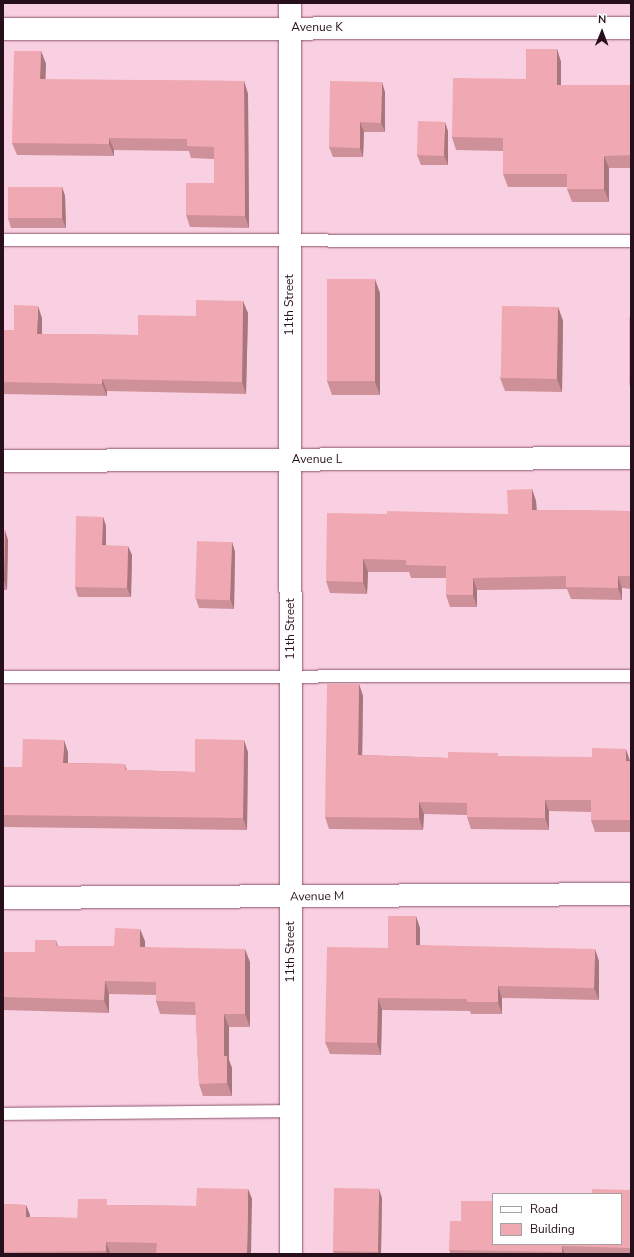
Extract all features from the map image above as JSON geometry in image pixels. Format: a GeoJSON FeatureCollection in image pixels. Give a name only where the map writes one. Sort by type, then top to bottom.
{"type":"FeatureCollection","features":[{"type":"Feature","properties":{"kind":"street","name":"11th Street"},"geometry":{"type":"LineString","coordinates":[[290,3],[291,1254]]}},
{"type":"Feature","properties":{"kind":"street","name":"Avenue K"},"geometry":{"type":"LineString","coordinates":[[3,29],[631,28]]}},
{"type":"Feature","properties":{"kind":"street","name":"Avenue L"},"geometry":{"type":"LineString","coordinates":[[3,461],[290,461],[631,458]]}},
{"type":"Feature","properties":{"kind":"street","name":"Avenue M"},"geometry":{"type":"LineString","coordinates":[[3,898],[291,898],[631,894]]}},
{"type":"Feature","properties":{"kind":"lane"},"geometry":{"type":"LineString","coordinates":[[3,240],[631,241]]}},
{"type":"Feature","properties":{"kind":"lane"},"geometry":{"type":"LineString","coordinates":[[3,677],[631,676]]}},
{"type":"Feature","properties":{"kind":"lane"},"geometry":{"type":"LineString","coordinates":[[3,1114],[291,1111]]}},
{"type":"Feature","properties":{"kind":"building"},"geometry":{"type":"Polygon","coordinates":[[[526,49],[557,49],[557,85],[631,85],[631,155],[604,156],[604,189],[567,189],[567,174],[503,174],[503,138],[452,137],[453,78],[526,79],[526,49]]]}},
{"type":"Feature","properties":{"kind":"building"},"geometry":{"type":"Polygon","coordinates":[[[14,51],[41,51],[40,79],[244,81],[245,216],[186,215],[186,183],[214,183],[214,147],[187,146],[187,139],[109,138],[109,144],[12,143],[14,51]]]}},
{"type":"Feature","properties":{"kind":"building"},"geometry":{"type":"Polygon","coordinates":[[[330,81],[382,82],[381,123],[360,122],[360,148],[329,147],[330,81]]]}},
{"type":"Feature","properties":{"kind":"building"},"geometry":{"type":"Polygon","coordinates":[[[418,121],[445,122],[444,156],[417,155],[418,121]]]}},
{"type":"Feature","properties":{"kind":"building"},"geometry":{"type":"Polygon","coordinates":[[[8,187],[62,187],[62,218],[8,218],[8,187]]]}},
{"type":"Feature","properties":{"kind":"building"},"geometry":{"type":"Polygon","coordinates":[[[327,279],[375,279],[375,381],[327,381],[327,279]]]}},
{"type":"Feature","properties":{"kind":"building"},"geometry":{"type":"Polygon","coordinates":[[[196,300],[243,301],[242,382],[102,379],[102,384],[3,382],[3,330],[14,330],[14,305],[38,306],[37,334],[138,335],[138,315],[196,316],[196,300]]]}},
{"type":"Feature","properties":{"kind":"building"},"geometry":{"type":"Polygon","coordinates":[[[502,306],[558,307],[557,379],[501,378],[502,306]]]}},
{"type":"Feature","properties":{"kind":"building"},"geometry":{"type":"Polygon","coordinates":[[[629,317],[631,317],[631,383],[629,383],[629,317]]]}},
{"type":"Feature","properties":{"kind":"building"},"geometry":{"type":"Polygon","coordinates":[[[532,489],[532,510],[631,511],[631,576],[618,576],[618,588],[566,587],[566,576],[473,578],[473,595],[446,595],[446,566],[406,565],[406,560],[363,559],[363,582],[326,581],[327,513],[387,514],[387,511],[508,514],[507,490],[532,489]]]}},
{"type":"Feature","properties":{"kind":"building"},"geometry":{"type":"Polygon","coordinates":[[[76,516],[103,517],[102,545],[128,546],[127,588],[75,587],[76,516]]]}},
{"type":"Feature","properties":{"kind":"building"},"geometry":{"type":"Polygon","coordinates":[[[3,530],[5,530],[4,580],[3,580],[3,530]]]}},
{"type":"Feature","properties":{"kind":"building"},"geometry":{"type":"Polygon","coordinates":[[[197,541],[232,542],[230,600],[195,599],[197,541]]]}},
{"type":"Feature","properties":{"kind":"building"},"geometry":{"type":"Polygon","coordinates":[[[327,684],[359,684],[358,755],[448,758],[448,752],[498,753],[498,756],[592,757],[592,748],[626,749],[626,761],[631,761],[631,820],[591,820],[591,800],[545,800],[545,818],[467,817],[467,803],[419,802],[419,818],[325,817],[327,684]]]}},
{"type":"Feature","properties":{"kind":"building"},"geometry":{"type":"Polygon","coordinates":[[[23,739],[64,740],[63,763],[125,764],[125,770],[195,772],[195,739],[244,740],[243,818],[3,815],[3,767],[22,767],[23,739]]]}},
{"type":"Feature","properties":{"kind":"building"},"geometry":{"type":"Polygon","coordinates":[[[388,916],[416,916],[416,945],[595,949],[594,988],[498,986],[498,1002],[467,1002],[467,999],[378,998],[377,1043],[325,1042],[327,947],[388,948],[388,916]]]}},
{"type":"Feature","properties":{"kind":"building"},"geometry":{"type":"Polygon","coordinates":[[[115,928],[140,929],[140,947],[245,949],[245,1014],[224,1014],[224,1056],[227,1056],[227,1083],[199,1084],[195,1002],[156,1001],[156,982],[105,981],[104,1000],[3,997],[3,952],[35,952],[35,940],[56,940],[56,946],[114,946],[115,928]]]}},
{"type":"Feature","properties":{"kind":"building"},"geometry":{"type":"Polygon","coordinates":[[[197,1188],[248,1189],[247,1254],[156,1254],[157,1243],[106,1242],[106,1251],[3,1252],[3,1204],[26,1205],[26,1217],[77,1218],[78,1199],[107,1199],[107,1205],[196,1206],[197,1188]]]}},
{"type":"Feature","properties":{"kind":"building"},"geometry":{"type":"Polygon","coordinates":[[[334,1188],[379,1189],[378,1252],[333,1251],[334,1188]]]}},
{"type":"Feature","properties":{"kind":"building"},"geometry":{"type":"Polygon","coordinates":[[[592,1189],[631,1190],[631,1248],[562,1246],[562,1252],[449,1250],[450,1221],[461,1221],[461,1201],[492,1201],[492,1245],[622,1245],[622,1193],[592,1193],[592,1189]]]}}]}
